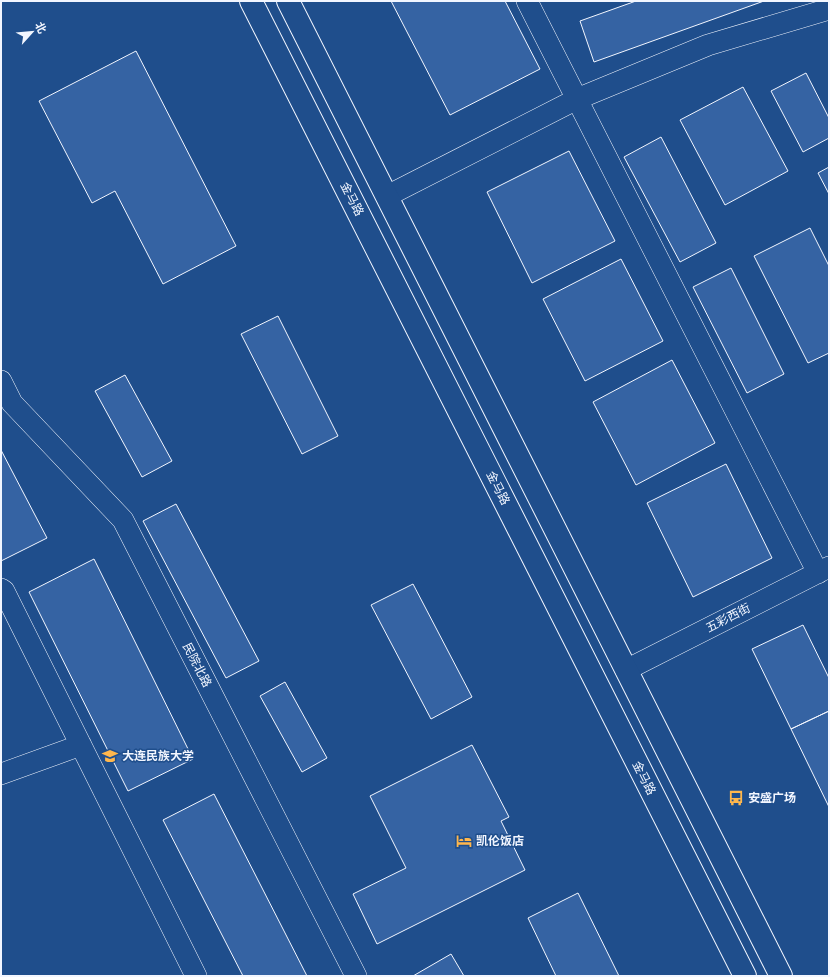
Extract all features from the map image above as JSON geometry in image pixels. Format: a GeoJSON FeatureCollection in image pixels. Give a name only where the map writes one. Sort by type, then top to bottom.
{"type":"FeatureCollection","features":[{"type":"Feature","properties":{"kind":"main road"},"geometry":{"type":"LineString","coordinates":[[245,1],[262,22]]}},
{"type":"Feature","properties":{"kind":"main road","name":"金马路"},"geometry":{"type":"LineString","coordinates":[[251,1],[745,976]]}},
{"type":"Feature","properties":{"kind":"main road"},"geometry":{"type":"LineString","coordinates":[[289,2],[781,976]]}},
{"type":"Feature","properties":{"kind":"street"},"geometry":{"type":"LineString","coordinates":[[527,1],[824,570]]}},
{"type":"Feature","properties":{"kind":"street"},"geometry":{"type":"LineString","coordinates":[[387,196],[577,99],[708,45],[829,9]]}},
{"type":"Feature","properties":{"kind":"street","name":"民院北路"},"geometry":{"type":"LineString","coordinates":[[1,381],[12,403],[123,520],[356,976]]}},
{"type":"Feature","properties":{"kind":"street","name":"五彩西街"},"geometry":{"type":"LineString","coordinates":[[626,670],[824,570]]}},
{"type":"Feature","properties":{"kind":"street"},"geometry":{"type":"LineString","coordinates":[[1,589],[4,591],[196,976]]}},
{"type":"Feature","properties":{"kind":"street"},"geometry":{"type":"LineString","coordinates":[[1,774],[81,745]]}},
{"type":"Feature","properties":{"kind":"building"},"geometry":{"type":"Polygon","coordinates":[[[391,1],[505,1],[540,69],[450,115],[391,1]]]}},
{"type":"Feature","properties":{"kind":"building"},"geometry":{"type":"Polygon","coordinates":[[[636,1],[764,1],[594,62],[580,21],[636,1]]]}},
{"type":"Feature","properties":{"kind":"building"},"geometry":{"type":"Polygon","coordinates":[[[136,51],[236,246],[163,284],[115,191],[92,203],[39,101],[136,51]]]}},
{"type":"Feature","properties":{"kind":"building"},"geometry":{"type":"Polygon","coordinates":[[[806,73],[829,118],[829,138],[803,152],[771,91],[806,73]]]}},
{"type":"Feature","properties":{"kind":"building"},"geometry":{"type":"Polygon","coordinates":[[[743,87],[788,171],[725,205],[680,120],[743,87]]]}},
{"type":"Feature","properties":{"kind":"building"},"geometry":{"type":"Polygon","coordinates":[[[661,137],[716,243],[680,262],[624,157],[661,137]]]}},
{"type":"Feature","properties":{"kind":"building"},"geometry":{"type":"Polygon","coordinates":[[[569,151],[615,241],[532,283],[487,192],[569,151]]]}},
{"type":"Feature","properties":{"kind":"building"},"geometry":{"type":"Polygon","coordinates":[[[829,167],[829,194],[818,173],[829,167]]]}},
{"type":"Feature","properties":{"kind":"building"},"geometry":{"type":"Polygon","coordinates":[[[810,228],[829,266],[829,353],[808,363],[754,256],[810,228]]]}},
{"type":"Feature","properties":{"kind":"building"},"geometry":{"type":"Polygon","coordinates":[[[621,259],[663,341],[585,381],[543,299],[621,259]]]}},
{"type":"Feature","properties":{"kind":"building"},"geometry":{"type":"Polygon","coordinates":[[[731,268],[784,374],[747,393],[693,287],[731,268]]]}},
{"type":"Feature","properties":{"kind":"building"},"geometry":{"type":"Polygon","coordinates":[[[278,316],[338,436],[302,454],[241,334],[278,316]]]}},
{"type":"Feature","properties":{"kind":"building"},"geometry":{"type":"Polygon","coordinates":[[[672,360],[715,443],[636,485],[593,402],[672,360]]]}},
{"type":"Feature","properties":{"kind":"building"},"geometry":{"type":"Polygon","coordinates":[[[125,375],[172,461],[142,477],[95,391],[125,375]]]}},
{"type":"Feature","properties":{"kind":"building"},"geometry":{"type":"Polygon","coordinates":[[[1,450],[47,538],[1,561],[1,450]]]}},
{"type":"Feature","properties":{"kind":"building"},"geometry":{"type":"Polygon","coordinates":[[[726,464],[772,558],[693,597],[647,503],[726,464]]]}},
{"type":"Feature","properties":{"kind":"building"},"geometry":{"type":"Polygon","coordinates":[[[176,504],[259,661],[226,678],[143,521],[176,504]]]}},
{"type":"Feature","properties":{"kind":"building"},"geometry":{"type":"Polygon","coordinates":[[[94,559],[193,759],[128,791],[29,592],[94,559]]]}},
{"type":"Feature","properties":{"kind":"building"},"geometry":{"type":"Polygon","coordinates":[[[413,584],[472,697],[431,719],[371,605],[413,584]]]}},
{"type":"Feature","properties":{"kind":"building"},"geometry":{"type":"Polygon","coordinates":[[[803,625],[829,678],[829,711],[791,729],[752,649],[803,625]]]}},
{"type":"Feature","properties":{"kind":"building"},"geometry":{"type":"Polygon","coordinates":[[[285,682],[327,758],[302,772],[260,696],[285,682]]]}},
{"type":"Feature","properties":{"kind":"building"},"geometry":{"type":"Polygon","coordinates":[[[829,711],[829,807],[791,729],[829,711]]]}},
{"type":"Feature","properties":{"kind":"building"},"geometry":{"type":"Polygon","coordinates":[[[472,745],[509,817],[501,821],[525,870],[377,944],[353,894],[406,868],[370,796],[472,745]]]}},
{"type":"Feature","properties":{"kind":"building"},"geometry":{"type":"Polygon","coordinates":[[[214,794],[307,976],[243,976],[163,820],[214,794]]]}},
{"type":"Feature","properties":{"kind":"building"},"geometry":{"type":"Polygon","coordinates":[[[578,893],[619,976],[556,976],[528,918],[578,893]]]}},
{"type":"Feature","properties":{"kind":"building"},"geometry":{"type":"Polygon","coordinates":[[[451,954],[464,976],[413,976],[451,954]]]}},
{"type":"Feature","properties":{"kind":"place","name":"大连民族大学"},"geometry":{"type":"Point","coordinates":[110,756]}},
{"type":"Feature","properties":{"kind":"place","name":"安盛广场"},"geometry":{"type":"Point","coordinates":[736,798]}},
{"type":"Feature","properties":{"kind":"place","name":"凯伦饭店"},"geometry":{"type":"Point","coordinates":[464,841]}}]}
